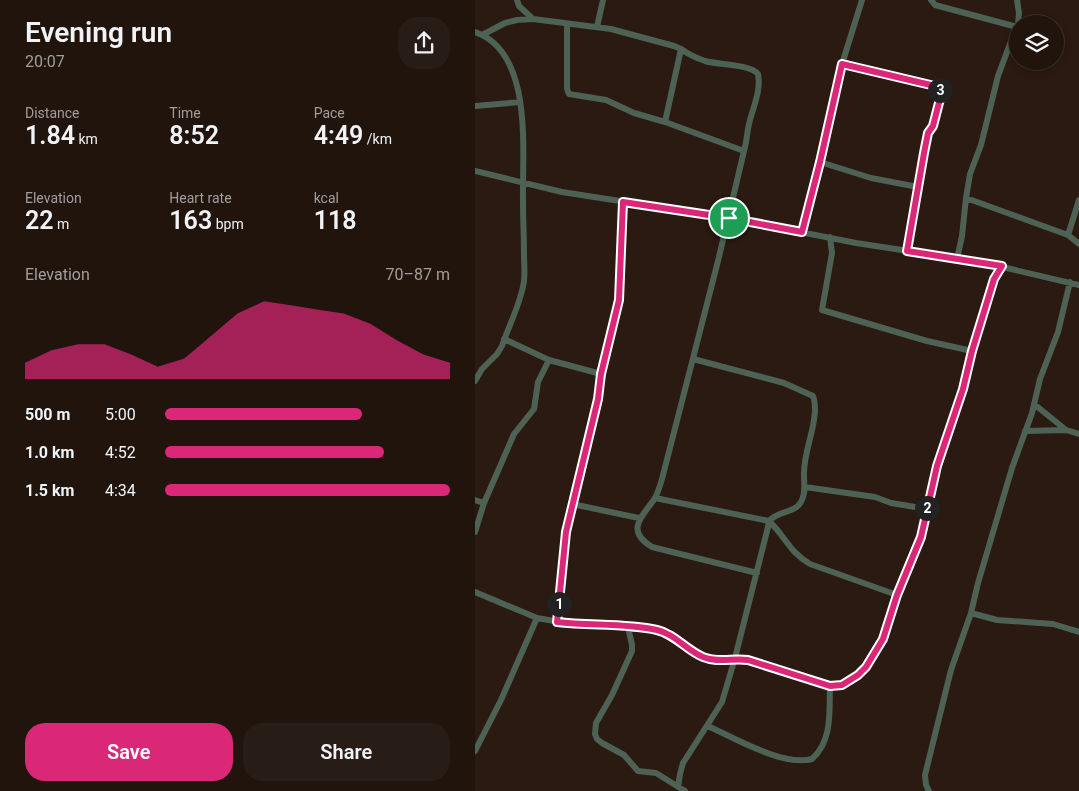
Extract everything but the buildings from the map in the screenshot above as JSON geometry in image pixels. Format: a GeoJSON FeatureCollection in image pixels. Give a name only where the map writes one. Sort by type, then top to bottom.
{"type":"FeatureCollection","features":[{"type":"Feature","properties":{"kind":"street"},"geometry":{"type":"LineString","coordinates":[[517,0],[519,6],[533,20]]}},
{"type":"Feature","properties":{"kind":"street"},"geometry":{"type":"LineString","coordinates":[[597,27],[603,0]]}},
{"type":"Feature","properties":{"kind":"street"},"geometry":{"type":"LineString","coordinates":[[802,232],[842,64],[862,0]]}},
{"type":"Feature","properties":{"kind":"street"},"geometry":{"type":"LineString","coordinates":[[931,0],[935,5],[1009,23]]}},
{"type":"Feature","properties":{"kind":"street"},"geometry":{"type":"LineString","coordinates":[[1017,0],[1019,15]]}},
{"type":"Feature","properties":{"kind":"street"},"geometry":{"type":"LineString","coordinates":[[482,35],[505,23],[517,20],[597,27],[611,29],[681,49],[705,61],[751,69],[758,74],[756,102],[750,120],[729,218],[662,479],[655,498],[639,518],[637,527],[645,543],[652,548],[757,573]]}},
{"type":"Feature","properties":{"kind":"street"},"geometry":{"type":"LineString","coordinates":[[567,25],[567,89],[569,94],[606,100],[633,113],[665,122],[744,151]]}},
{"type":"Feature","properties":{"kind":"street"},"geometry":{"type":"LineString","coordinates":[[475,32],[498,46],[505,56],[517,85],[523,136],[524,280],[505,340],[497,354],[486,363],[475,381]]}},
{"type":"Feature","properties":{"kind":"street"},"geometry":{"type":"LineString","coordinates":[[957,259],[970,174],[981,145],[998,76],[1009,48]]}},
{"type":"Feature","properties":{"kind":"street"},"geometry":{"type":"LineString","coordinates":[[665,122],[681,49]]}},
{"type":"Feature","properties":{"kind":"street"},"geometry":{"type":"LineString","coordinates":[[842,64],[935,86],[940,89],[941,95],[933,126],[928,133],[907,251]]}},
{"type":"Feature","properties":{"kind":"street"},"geometry":{"type":"LineString","coordinates":[[475,106],[520,102]]}},
{"type":"Feature","properties":{"kind":"street"},"geometry":{"type":"LineString","coordinates":[[820,162],[871,178],[918,187]]}},
{"type":"Feature","properties":{"kind":"street"},"geometry":{"type":"LineString","coordinates":[[475,171],[522,184],[1002,266],[1079,285]]}},
{"type":"Feature","properties":{"kind":"street"},"geometry":{"type":"LineString","coordinates":[[966,198],[1068,235],[1079,244]]}},
{"type":"Feature","properties":{"kind":"street"},"geometry":{"type":"LineString","coordinates":[[1068,235],[1079,200]]}},
{"type":"Feature","properties":{"kind":"street"},"geometry":{"type":"LineString","coordinates":[[557,622],[563,550],[619,300],[623,202]]}},
{"type":"Feature","properties":{"kind":"street"},"geometry":{"type":"LineString","coordinates":[[830,237],[832,253],[822,310],[927,341],[972,351]]}},
{"type":"Feature","properties":{"kind":"street"},"geometry":{"type":"LineString","coordinates":[[475,592],[537,618],[557,622],[649,629],[666,633],[703,657],[713,660],[735,658],[759,663],[830,686],[842,685],[858,675],[866,667],[883,639],[897,595],[921,537],[937,466],[963,389],[972,351],[994,279],[1002,266]]}},
{"type":"Feature","properties":{"kind":"street"},"geometry":{"type":"LineString","coordinates":[[929,791],[925,775],[951,670],[971,613],[1012,468],[1034,404],[1040,380],[1058,332],[1070,282]]}},
{"type":"Feature","properties":{"kind":"street"},"geometry":{"type":"LineString","coordinates":[[505,340],[549,360],[601,374]]}},
{"type":"Feature","properties":{"kind":"street"},"geometry":{"type":"LineString","coordinates":[[678,787],[681,768],[722,702],[735,658],[769,521],[776,514],[795,509],[802,501],[805,487],[804,474],[815,412],[813,396],[784,383],[693,359]]}},
{"type":"Feature","properties":{"kind":"street"},"geometry":{"type":"LineString","coordinates":[[475,532],[484,503],[514,434],[534,409],[539,382],[549,360]]}},
{"type":"Feature","properties":{"kind":"street"},"geometry":{"type":"LineString","coordinates":[[1034,404],[1066,430]]}},
{"type":"Feature","properties":{"kind":"street"},"geometry":{"type":"LineString","coordinates":[[1025,431],[1066,430],[1079,434]]}},
{"type":"Feature","properties":{"kind":"street"},"geometry":{"type":"LineString","coordinates":[[805,487],[875,497],[891,504],[927,509]]}},
{"type":"Feature","properties":{"kind":"street"},"geometry":{"type":"LineString","coordinates":[[655,498],[763,518],[769,521],[795,554],[810,564],[897,595]]}},
{"type":"Feature","properties":{"kind":"street"},"geometry":{"type":"LineString","coordinates":[[475,500],[484,503]]}},
{"type":"Feature","properties":{"kind":"street"},"geometry":{"type":"LineString","coordinates":[[572,504],[639,518]]}},
{"type":"Feature","properties":{"kind":"street"},"geometry":{"type":"LineString","coordinates":[[971,613],[997,620],[1053,624],[1079,632]]}},
{"type":"Feature","properties":{"kind":"street"},"geometry":{"type":"LineString","coordinates":[[475,751],[504,693],[537,618]]}},
{"type":"Feature","properties":{"kind":"street"},"geometry":{"type":"LineString","coordinates":[[628,627],[632,651],[612,695],[596,723],[595,734],[597,739],[624,755],[638,770],[656,773],[685,791]]}},
{"type":"Feature","properties":{"kind":"street"},"geometry":{"type":"LineString","coordinates":[[708,726],[764,752],[796,761],[812,759],[823,744],[829,730],[830,686]]}},
{"type":"Feature","properties":{"kind":"route"},"geometry":{"type":"LineString","coordinates":[[842,64],[935,86],[940,89],[941,95],[933,126],[928,133],[907,251],[1002,266],[994,279],[972,351],[963,389],[937,466],[921,537],[897,595],[883,639],[866,667],[858,675],[842,685],[830,686],[748,660],[735,658],[713,660],[703,657],[679,640],[659,630],[557,622],[566,532],[598,399],[601,374],[619,300],[623,202],[729,218],[802,232],[842,64]]}}]}
